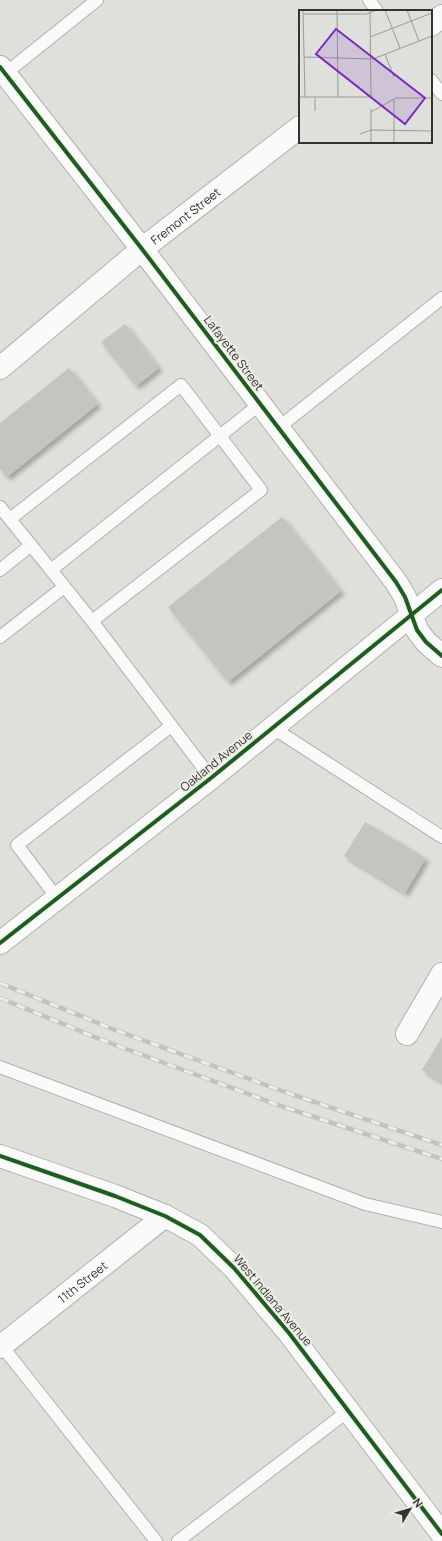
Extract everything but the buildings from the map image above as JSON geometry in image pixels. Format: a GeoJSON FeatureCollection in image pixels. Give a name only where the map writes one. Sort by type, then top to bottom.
{"type":"FeatureCollection","features":[{"type":"Feature","properties":{"kind":"street"},"geometry":{"type":"LineString","coordinates":[[432,24],[442,16]]}},
{"type":"Feature","properties":{"kind":"street","name":"Lafayette Street"},"geometry":{"type":"LineString","coordinates":[[2,73],[142,249],[396,582],[405,597],[417,630],[426,642],[442,656]]}},
{"type":"Feature","properties":{"kind":"street","name":"Fremont Street"},"geometry":{"type":"LineString","coordinates":[[0,368],[142,249],[299,128]]}},
{"type":"Feature","properties":{"kind":"street","name":"Oakland Avenue"},"geometry":{"type":"LineString","coordinates":[[0,943],[211,778],[442,590]]}},
{"type":"Feature","properties":{"kind":"street"},"geometry":{"type":"LineString","coordinates":[[407,1034],[442,974]]}},
{"type":"Feature","properties":{"kind":"street","name":"West Indiana Avenue"},"geometry":{"type":"LineString","coordinates":[[0,1156],[115,1196],[165,1216],[200,1235],[234,1268],[289,1333],[442,1534]]}},
{"type":"Feature","properties":{"kind":"street","name":"11th Street"},"geometry":{"type":"LineString","coordinates":[[1,1346],[165,1216]]}},
{"type":"Feature","properties":{"kind":"lane"},"geometry":{"type":"LineString","coordinates":[[2,73],[97,0]]}},
{"type":"Feature","properties":{"kind":"lane"},"geometry":{"type":"LineString","coordinates":[[369,0],[376,10]]}},
{"type":"Feature","properties":{"kind":"lane"},"geometry":{"type":"LineString","coordinates":[[432,81],[442,94]]}},
{"type":"Feature","properties":{"kind":"lane"},"geometry":{"type":"LineString","coordinates":[[278,428],[442,298]]}},
{"type":"Feature","properties":{"kind":"lane"},"geometry":{"type":"LineString","coordinates":[[10,519],[181,385],[261,490],[92,621]]}},
{"type":"Feature","properties":{"kind":"lane"},"geometry":{"type":"LineString","coordinates":[[51,570],[260,404]]}},
{"type":"Feature","properties":{"kind":"lane"},"geometry":{"type":"LineString","coordinates":[[0,507],[92,621],[211,778]]}},
{"type":"Feature","properties":{"kind":"lane"},"geometry":{"type":"LineString","coordinates":[[0,570],[31,545]]}},
{"type":"Feature","properties":{"kind":"lane"},"geometry":{"type":"LineString","coordinates":[[0,637],[64,587]]}},
{"type":"Feature","properties":{"kind":"lane"},"geometry":{"type":"LineString","coordinates":[[57,898],[17,845],[171,726]]}},
{"type":"Feature","properties":{"kind":"lane"},"geometry":{"type":"LineString","coordinates":[[273,728],[442,837]]}},
{"type":"Feature","properties":{"kind":"lane"},"geometry":{"type":"LineString","coordinates":[[0,1067],[365,1204],[442,1222]]}},
{"type":"Feature","properties":{"kind":"lane"},"geometry":{"type":"LineString","coordinates":[[1,1346],[156,1541]]}},
{"type":"Feature","properties":{"kind":"lane"},"geometry":{"type":"LineString","coordinates":[[178,1541],[348,1411]]}},
{"type":"Feature","properties":{"kind":"railway"},"geometry":{"type":"LineString","coordinates":[[0,983],[115,1030],[285,1092],[442,1145]]}},
{"type":"Feature","properties":{"kind":"railway"},"geometry":{"type":"LineString","coordinates":[[0,998],[102,1040],[275,1104],[442,1159]]}},
{"type":"Feature","properties":{"kind":"cycle path"},"geometry":{"type":"LineString","coordinates":[[0,67],[142,249],[396,582],[405,597],[417,630],[426,642],[442,656]]}},
{"type":"Feature","properties":{"kind":"cycle path"},"geometry":{"type":"LineString","coordinates":[[0,943],[211,778],[442,590]]}},
{"type":"Feature","properties":{"kind":"cycle path"},"geometry":{"type":"LineString","coordinates":[[0,1156],[115,1196],[165,1216],[200,1235],[234,1268],[289,1333],[442,1534]]}}]}
